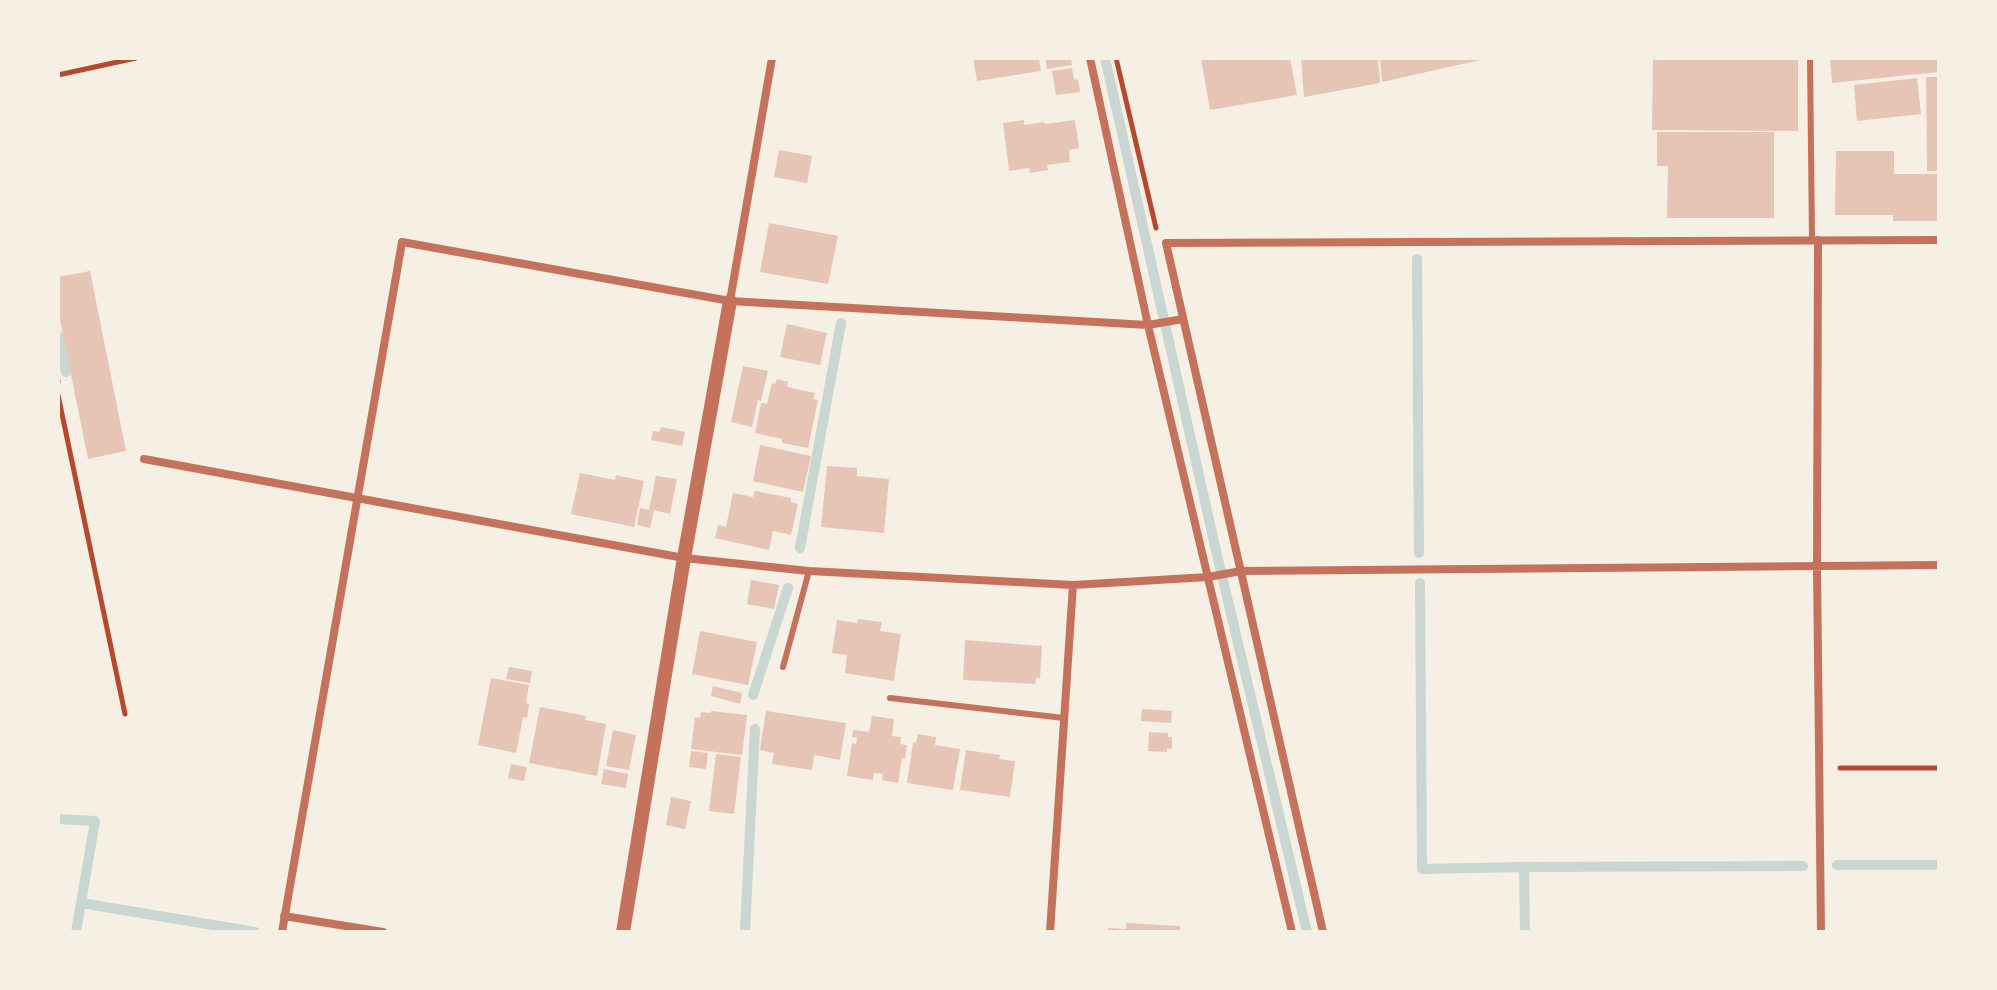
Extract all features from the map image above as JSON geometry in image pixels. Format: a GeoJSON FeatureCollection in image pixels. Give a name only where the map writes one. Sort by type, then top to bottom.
{"type":"FeatureCollection","features":[{"type":"Feature","properties":{"kind":"street"},"geometry":{"type":"LineString","coordinates":[[623,932],[684,558],[772,58]]}},
{"type":"Feature","properties":{"kind":"street"},"geometry":{"type":"LineString","coordinates":[[1090,58],[1292,932]]}},
{"type":"Feature","properties":{"kind":"street"},"geometry":{"type":"LineString","coordinates":[[1815,240],[1821,932]]}},
{"type":"Feature","properties":{"kind":"street"},"geometry":{"type":"LineString","coordinates":[[1323,932],[1179,320],[1166,243],[1939,240]]}},
{"type":"Feature","properties":{"kind":"street"},"geometry":{"type":"LineString","coordinates":[[282,932],[402,242],[730,301],[1151,325],[1179,320]]}},
{"type":"Feature","properties":{"kind":"street"},"geometry":{"type":"LineString","coordinates":[[144,459],[684,558],[809,571],[1073,585],[1211,577],[1238,572],[1939,565]]}},
{"type":"Feature","properties":{"kind":"street"},"geometry":{"type":"LineString","coordinates":[[1050,932],[1073,585]]}},
{"type":"Feature","properties":{"kind":"street"},"geometry":{"type":"LineString","coordinates":[[284,916],[383,932]]}},
{"type":"Feature","properties":{"kind":"lane"},"geometry":{"type":"LineString","coordinates":[[1810,58],[1815,240]]}},
{"type":"Feature","properties":{"kind":"lane"},"geometry":{"type":"LineString","coordinates":[[783,667],[809,571]]}},
{"type":"Feature","properties":{"kind":"lane"},"geometry":{"type":"LineString","coordinates":[[890,698],[1064,718]]}},
{"type":"Feature","properties":{"kind":"path"},"geometry":{"type":"LineString","coordinates":[[58,75],[136,58]]}},
{"type":"Feature","properties":{"kind":"path"},"geometry":{"type":"LineString","coordinates":[[1116,58],[1156,228],[1166,243]]}},
{"type":"Feature","properties":{"kind":"path"},"geometry":{"type":"LineString","coordinates":[[58,395],[125,714]]}},
{"type":"Feature","properties":{"kind":"path"},"geometry":{"type":"LineString","coordinates":[[1819,768],[1939,768]]}},
{"type":"Feature","properties":{"kind":"building"},"geometry":{"type":"Polygon","coordinates":[[[973,58],[1039,58],[1041,71],[977,81],[973,58]]]}},
{"type":"Feature","properties":{"kind":"building"},"geometry":{"type":"Polygon","coordinates":[[[1045,58],[1071,58],[1072,65],[1047,69],[1045,58]]]}},
{"type":"Feature","properties":{"kind":"building"},"geometry":{"type":"Polygon","coordinates":[[[1201,58],[1290,58],[1297,95],[1210,110],[1201,58]]]}},
{"type":"Feature","properties":{"kind":"building"},"geometry":{"type":"Polygon","coordinates":[[[1301,58],[1378,58],[1380,83],[1304,97],[1301,58]]]}},
{"type":"Feature","properties":{"kind":"building"},"geometry":{"type":"Polygon","coordinates":[[[1380,58],[1485,58],[1485,59],[1382,82],[1380,58]]]}},
{"type":"Feature","properties":{"kind":"building"},"geometry":{"type":"Polygon","coordinates":[[[1653,58],[1798,58],[1798,131],[1652,130],[1653,58]]]}},
{"type":"Feature","properties":{"kind":"building"},"geometry":{"type":"Polygon","coordinates":[[[1830,58],[1939,58],[1939,72],[1832,83],[1830,58]]]}},
{"type":"Feature","properties":{"kind":"building"},"geometry":{"type":"Polygon","coordinates":[[[1072,68],[1080,92],[1056,95],[1052,71],[1072,68]]]}},
{"type":"Feature","properties":{"kind":"building"},"geometry":{"type":"Polygon","coordinates":[[[1926,77],[1939,77],[1939,171],[1927,171],[1926,77]]]}},
{"type":"Feature","properties":{"kind":"building"},"geometry":{"type":"Polygon","coordinates":[[[1917,78],[1921,114],[1857,121],[1854,85],[1917,78]]]}},
{"type":"Feature","properties":{"kind":"building"},"geometry":{"type":"Polygon","coordinates":[[[1024,120],[1024,125],[1075,120],[1079,148],[1069,150],[1070,162],[1047,165],[1048,170],[1030,173],[1029,168],[1009,171],[1003,123],[1024,120]]]}},
{"type":"Feature","properties":{"kind":"building"},"geometry":{"type":"Polygon","coordinates":[[[1657,132],[1774,132],[1774,218],[1667,218],[1668,166],[1657,166],[1657,132]]]}},
{"type":"Feature","properties":{"kind":"building"},"geometry":{"type":"Polygon","coordinates":[[[779,150],[812,156],[807,183],[774,177],[779,150]]]}},
{"type":"Feature","properties":{"kind":"building"},"geometry":{"type":"Polygon","coordinates":[[[1836,151],[1894,151],[1894,174],[1939,174],[1939,221],[1893,221],[1893,215],[1835,215],[1836,151]]]}},
{"type":"Feature","properties":{"kind":"building"},"geometry":{"type":"Polygon","coordinates":[[[769,223],[838,236],[828,284],[760,272],[769,223]]]}},
{"type":"Feature","properties":{"kind":"building"},"geometry":{"type":"Polygon","coordinates":[[[90,271],[126,451],[88,459],[58,310],[58,277],[90,271]]]}},
{"type":"Feature","properties":{"kind":"building"},"geometry":{"type":"Polygon","coordinates":[[[787,324],[827,333],[820,365],[780,357],[787,324]]]}},
{"type":"Feature","properties":{"kind":"building"},"geometry":{"type":"Polygon","coordinates":[[[743,366],[768,371],[752,427],[731,422],[743,366]]]}},
{"type":"Feature","properties":{"kind":"building"},"geometry":{"type":"Polygon","coordinates":[[[777,379],[788,382],[787,387],[815,393],[813,399],[818,400],[808,448],[755,433],[761,403],[767,404],[772,383],[775,384],[777,379]]]}},
{"type":"Feature","properties":{"kind":"building"},"geometry":{"type":"Polygon","coordinates":[[[661,427],[685,432],[682,446],[651,440],[653,431],[659,432],[661,427]]]}},
{"type":"Feature","properties":{"kind":"building"},"geometry":{"type":"Polygon","coordinates":[[[760,445],[811,456],[803,492],[753,481],[760,445]]]}},
{"type":"Feature","properties":{"kind":"building"},"geometry":{"type":"Polygon","coordinates":[[[827,466],[857,468],[857,476],[889,479],[884,533],[821,527],[827,466]]]}},
{"type":"Feature","properties":{"kind":"building"},"geometry":{"type":"Polygon","coordinates":[[[580,473],[615,480],[616,475],[644,481],[634,527],[571,514],[580,473]]]}},
{"type":"Feature","properties":{"kind":"building"},"geometry":{"type":"Polygon","coordinates":[[[656,476],[677,479],[670,514],[654,510],[650,528],[637,525],[640,508],[649,510],[656,476]]]}},
{"type":"Feature","properties":{"kind":"building"},"geometry":{"type":"Polygon","coordinates":[[[755,491],[791,498],[791,502],[798,504],[791,535],[773,531],[769,550],[715,538],[718,525],[726,527],[733,493],[753,497],[755,491]]]}},
{"type":"Feature","properties":{"kind":"building"},"geometry":{"type":"Polygon","coordinates":[[[751,580],[779,585],[774,609],[747,604],[751,580]]]}},
{"type":"Feature","properties":{"kind":"building"},"geometry":{"type":"Polygon","coordinates":[[[858,619],[882,622],[880,631],[901,634],[894,681],[845,673],[847,655],[832,653],[837,620],[857,623],[858,619]]]}},
{"type":"Feature","properties":{"kind":"building"},"geometry":{"type":"Polygon","coordinates":[[[700,631],[757,642],[748,685],[692,674],[700,631]]]}},
{"type":"Feature","properties":{"kind":"building"},"geometry":{"type":"Polygon","coordinates":[[[965,640],[1042,646],[1040,678],[1036,678],[1035,684],[963,680],[965,640]]]}},
{"type":"Feature","properties":{"kind":"building"},"geometry":{"type":"Polygon","coordinates":[[[509,667],[532,671],[530,683],[506,679],[509,667]]]}},
{"type":"Feature","properties":{"kind":"building"},"geometry":{"type":"Polygon","coordinates":[[[491,678],[529,685],[527,718],[523,717],[516,753],[478,745],[491,678]]]}},
{"type":"Feature","properties":{"kind":"building"},"geometry":{"type":"Polygon","coordinates":[[[713,686],[742,693],[740,704],[711,696],[713,686]]]}},
{"type":"Feature","properties":{"kind":"building"},"geometry":{"type":"Polygon","coordinates":[[[540,707],[586,716],[585,720],[606,724],[597,776],[529,763],[540,707]]]}},
{"type":"Feature","properties":{"kind":"building"},"geometry":{"type":"Polygon","coordinates":[[[1142,709],[1172,711],[1171,723],[1141,721],[1142,709]]]}},
{"type":"Feature","properties":{"kind":"building"},"geometry":{"type":"Polygon","coordinates":[[[766,711],[846,723],[840,760],[814,755],[812,770],[772,764],[774,753],[760,750],[766,711]]]}},
{"type":"Feature","properties":{"kind":"building"},"geometry":{"type":"Polygon","coordinates":[[[701,712],[747,715],[742,755],[691,749],[695,717],[700,718],[701,712]]]}},
{"type":"Feature","properties":{"kind":"building"},"geometry":{"type":"Polygon","coordinates":[[[872,716],[894,719],[892,736],[901,737],[900,744],[907,745],[898,783],[882,780],[883,774],[874,773],[873,780],[847,776],[852,743],[856,744],[857,737],[852,737],[853,730],[869,732],[872,716]]]}},
{"type":"Feature","properties":{"kind":"building"},"geometry":{"type":"Polygon","coordinates":[[[613,730],[636,735],[629,770],[606,766],[613,730]]]}},
{"type":"Feature","properties":{"kind":"building"},"geometry":{"type":"Polygon","coordinates":[[[1149,732],[1168,733],[1168,737],[1172,737],[1172,749],[1167,748],[1167,752],[1148,751],[1149,732]]]}},
{"type":"Feature","properties":{"kind":"building"},"geometry":{"type":"Polygon","coordinates":[[[918,734],[936,737],[935,745],[960,749],[953,790],[907,783],[913,742],[916,743],[918,734]]]}},
{"type":"Feature","properties":{"kind":"building"},"geometry":{"type":"Polygon","coordinates":[[[966,750],[1000,755],[999,759],[1015,761],[1010,797],[960,790],[966,750]]]}},
{"type":"Feature","properties":{"kind":"building"},"geometry":{"type":"Polygon","coordinates":[[[691,751],[708,753],[706,769],[689,767],[691,751]]]}},
{"type":"Feature","properties":{"kind":"building"},"geometry":{"type":"Polygon","coordinates":[[[716,754],[741,757],[734,814],[709,811],[716,754]]]}},
{"type":"Feature","properties":{"kind":"building"},"geometry":{"type":"Polygon","coordinates":[[[511,764],[527,767],[524,781],[508,778],[511,764]]]}},
{"type":"Feature","properties":{"kind":"building"},"geometry":{"type":"Polygon","coordinates":[[[604,769],[628,774],[626,788],[601,784],[604,769]]]}},
{"type":"Feature","properties":{"kind":"building"},"geometry":{"type":"Polygon","coordinates":[[[671,797],[691,801],[685,829],[666,825],[671,797]]]}},
{"type":"Feature","properties":{"kind":"building"},"geometry":{"type":"Polygon","coordinates":[[[1126,923],[1180,926],[1180,932],[1108,932],[1108,928],[1126,929],[1126,923]]]}},
{"type":"Feature","properties":{"kind":"waterway"},"geometry":{"type":"LineString","coordinates":[[1105,58],[1217,555],[1307,932]]}},
{"type":"Feature","properties":{"kind":"waterway"},"geometry":{"type":"LineString","coordinates":[[1417,259],[1419,553]]}},
{"type":"Feature","properties":{"kind":"waterway"},"geometry":{"type":"LineString","coordinates":[[800,548],[841,323]]}},
{"type":"Feature","properties":{"kind":"waterway"},"geometry":{"type":"LineString","coordinates":[[58,336],[66,372]]}},
{"type":"Feature","properties":{"kind":"waterway"},"geometry":{"type":"LineString","coordinates":[[1420,583],[1422,869],[1524,867]]}},
{"type":"Feature","properties":{"kind":"waterway"},"geometry":{"type":"LineString","coordinates":[[753,695],[788,588]]}},
{"type":"Feature","properties":{"kind":"waterway"},"geometry":{"type":"LineString","coordinates":[[745,932],[755,729]]}},
{"type":"Feature","properties":{"kind":"waterway"},"geometry":{"type":"LineString","coordinates":[[58,819],[95,821],[76,932]]}},
{"type":"Feature","properties":{"kind":"waterway"},"geometry":{"type":"LineString","coordinates":[[1837,865],[1939,865]]}},
{"type":"Feature","properties":{"kind":"waterway"},"geometry":{"type":"LineString","coordinates":[[1525,932],[1524,867],[1803,866]]}},
{"type":"Feature","properties":{"kind":"waterway"},"geometry":{"type":"LineString","coordinates":[[81,903],[255,932]]}}]}
